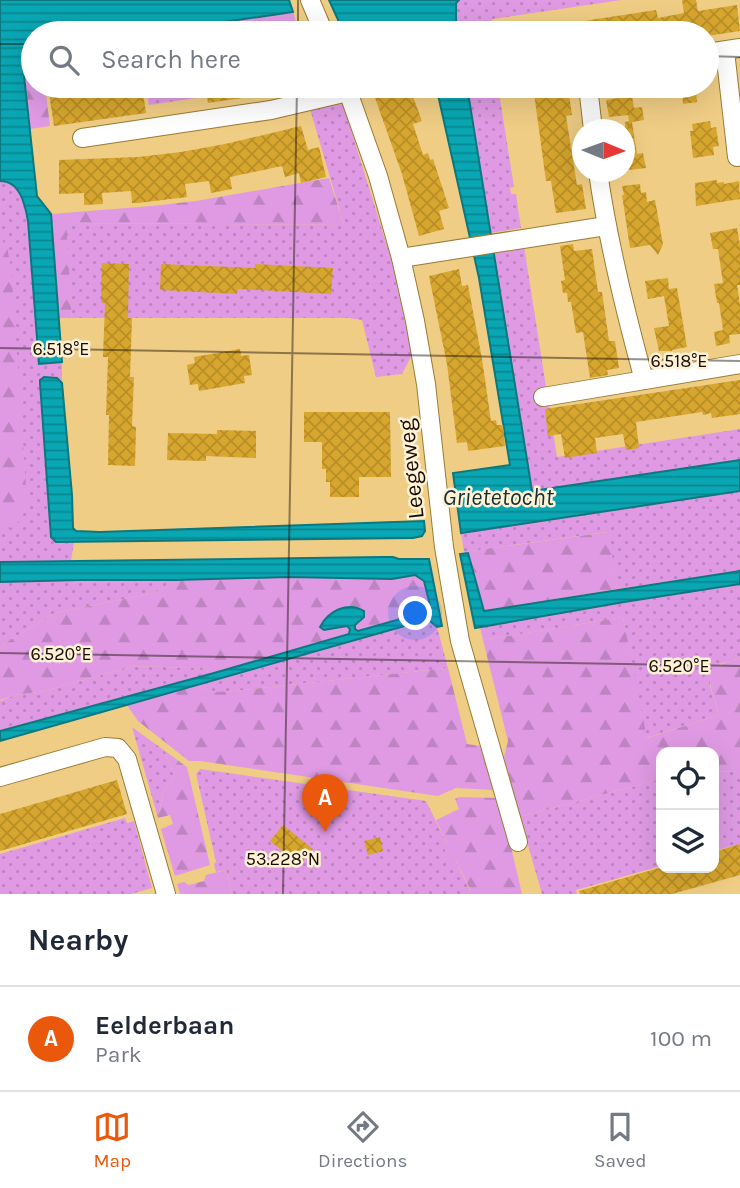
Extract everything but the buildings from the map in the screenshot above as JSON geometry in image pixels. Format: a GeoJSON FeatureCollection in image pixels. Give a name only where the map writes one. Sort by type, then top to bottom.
{"type":"FeatureCollection","features":[{"type":"Feature","properties":{"kind":"street"},"geometry":{"type":"LineString","coordinates":[[310,0],[319,21]]}},
{"type":"Feature","properties":{"kind":"street"},"geometry":{"type":"LineString","coordinates":[[733,50],[737,157]]}},
{"type":"Feature","properties":{"kind":"street","name":"Leegeweg"},"geometry":{"type":"LineString","coordinates":[[82,138],[271,110],[314,98]]}},
{"type":"Feature","properties":{"kind":"street","name":"Leegeweg"},"geometry":{"type":"LineString","coordinates":[[350,98],[379,176],[401,258],[426,384],[444,547],[460,641],[517,842]]}},
{"type":"Feature","properties":{"kind":"street"},"geometry":{"type":"LineString","coordinates":[[589,98],[592,119]]}},
{"type":"Feature","properties":{"kind":"street"},"geometry":{"type":"LineString","coordinates":[[599,182],[623,306],[644,380]]}},
{"type":"Feature","properties":{"kind":"street"},"geometry":{"type":"LineString","coordinates":[[401,258],[606,226]]}},
{"type":"Feature","properties":{"kind":"street"},"geometry":{"type":"LineString","coordinates":[[542,397],[740,364]]}},
{"type":"Feature","properties":{"kind":"street"},"geometry":{"type":"LineString","coordinates":[[0,776],[105,747],[118,748],[127,759],[166,894]]}},
{"type":"Feature","properties":{"kind":"green space"},"geometry":{"type":"Polygon","coordinates":[[[459,0],[621,0],[491,21],[456,21],[456,3],[459,0]]]}},
{"type":"Feature","properties":{"kind":"green space"},"geometry":{"type":"Polygon","coordinates":[[[293,12],[296,21],[231,21],[293,12]]]}},
{"type":"Feature","properties":{"kind":"green space"},"geometry":{"type":"Polygon","coordinates":[[[27,98],[46,98],[50,126],[30,129],[27,98]]]}},
{"type":"Feature","properties":{"kind":"green space"},"geometry":{"type":"Polygon","coordinates":[[[148,98],[196,98],[149,105],[148,98]]]}},
{"type":"Feature","properties":{"kind":"green space"},"geometry":{"type":"Polygon","coordinates":[[[469,98],[500,98],[514,187],[510,188],[511,194],[516,194],[521,228],[491,233],[469,98]]]}},
{"type":"Feature","properties":{"kind":"green space"},"geometry":{"type":"Polygon","coordinates":[[[343,104],[392,262],[412,355],[402,374],[376,377],[362,320],[72,318],[65,223],[344,225],[310,109],[343,104]]]}},
{"type":"Feature","properties":{"kind":"green space"},"geometry":{"type":"Polygon","coordinates":[[[329,178],[344,225],[66,223],[72,318],[59,318],[51,214],[196,201],[329,178]]]}},
{"type":"Feature","properties":{"kind":"green space"},"geometry":{"type":"Polygon","coordinates":[[[0,181],[17,189],[27,214],[39,364],[62,362],[62,383],[60,379],[42,378],[40,383],[51,537],[56,542],[74,542],[71,561],[0,562],[0,181]]]}},
{"type":"Feature","properties":{"kind":"green space"},"geometry":{"type":"Polygon","coordinates":[[[0,237],[7,247],[11,267],[27,500],[20,521],[12,527],[0,530],[0,237]]]}},
{"type":"Feature","properties":{"kind":"green space"},"geometry":{"type":"Polygon","coordinates":[[[524,246],[557,457],[740,429],[740,460],[532,492],[494,251],[524,246]]]}},
{"type":"Feature","properties":{"kind":"green space"},"geometry":{"type":"Polygon","coordinates":[[[740,491],[740,571],[618,589],[607,532],[464,552],[461,533],[740,491]]]}},
{"type":"Feature","properties":{"kind":"green space"},"geometry":{"type":"Polygon","coordinates":[[[608,532],[618,589],[483,611],[468,553],[464,552],[608,532]]]}},
{"type":"Feature","properties":{"kind":"green space"},"geometry":{"type":"Polygon","coordinates":[[[408,575],[419,577],[427,588],[430,605],[425,612],[358,631],[355,625],[364,617],[364,611],[324,630],[346,626],[350,629],[349,634],[214,673],[193,668],[133,666],[45,691],[0,700],[0,649],[55,613],[154,593],[176,580],[288,577],[392,579],[408,575]]]}},
{"type":"Feature","properties":{"kind":"green space"},"geometry":{"type":"Polygon","coordinates":[[[176,580],[154,593],[55,613],[0,649],[0,582],[176,580]]]}},
{"type":"Feature","properties":{"kind":"green space"},"geometry":{"type":"Polygon","coordinates":[[[740,584],[740,658],[720,664],[710,680],[719,715],[646,738],[623,617],[483,640],[480,627],[624,602],[740,584]]]}},
{"type":"Feature","properties":{"kind":"green space"},"geometry":{"type":"Polygon","coordinates":[[[623,617],[647,738],[719,715],[710,685],[712,672],[726,662],[740,658],[740,771],[719,772],[719,747],[656,747],[656,780],[520,817],[504,757],[508,741],[483,640],[623,617]]]}},
{"type":"Feature","properties":{"kind":"green space"},"geometry":{"type":"Polygon","coordinates":[[[425,620],[433,622],[437,627],[448,668],[234,691],[204,692],[197,684],[425,620]]]}},
{"type":"Feature","properties":{"kind":"green space"},"geometry":{"type":"Polygon","coordinates":[[[133,666],[193,668],[214,673],[0,731],[0,701],[133,666]]]}},
{"type":"Feature","properties":{"kind":"green space"},"geometry":{"type":"Polygon","coordinates":[[[448,668],[467,744],[480,746],[494,790],[456,788],[438,796],[189,761],[138,721],[126,704],[197,684],[204,692],[234,691],[448,668]]]}},
{"type":"Feature","properties":{"kind":"green space"},"geometry":{"type":"Polygon","coordinates":[[[132,727],[165,751],[174,776],[163,793],[158,818],[132,727]]]}},
{"type":"Feature","properties":{"kind":"green space"},"geometry":{"type":"Polygon","coordinates":[[[165,751],[187,767],[210,865],[175,876],[161,829],[173,824],[170,815],[158,818],[163,793],[174,776],[165,751]]]}},
{"type":"Feature","properties":{"kind":"green space"},"geometry":{"type":"Polygon","coordinates":[[[200,769],[426,801],[471,892],[232,894],[226,870],[216,872],[196,774],[200,769]]]}},
{"type":"Feature","properties":{"kind":"green space"},"geometry":{"type":"Polygon","coordinates":[[[740,771],[740,844],[719,850],[719,810],[719,772],[740,771]]]}},
{"type":"Feature","properties":{"kind":"green space"},"geometry":{"type":"Polygon","coordinates":[[[656,780],[656,867],[576,890],[577,894],[542,894],[520,817],[656,780]]]}},
{"type":"Feature","properties":{"kind":"green space"},"geometry":{"type":"Polygon","coordinates":[[[497,798],[522,894],[463,894],[471,891],[456,861],[443,858],[447,843],[436,820],[459,809],[455,799],[497,798]]]}},
{"type":"Feature","properties":{"kind":"green space"},"geometry":{"type":"Polygon","coordinates":[[[125,818],[127,823],[134,821],[152,888],[131,894],[0,894],[0,854],[125,818]]]}},
{"type":"Feature","properties":{"kind":"green space"},"geometry":{"type":"Polygon","coordinates":[[[226,870],[232,894],[180,894],[177,884],[184,882],[189,885],[204,881],[206,875],[226,870]]]}},
{"type":"Feature","properties":{"kind":"water"},"geometry":{"type":"Polygon","coordinates":[[[0,0],[289,0],[293,12],[231,21],[21,21],[21,98],[26,98],[37,196],[51,214],[62,362],[39,364],[27,214],[17,189],[0,181],[0,0]]]}},
{"type":"Feature","properties":{"kind":"water"},"geometry":{"type":"Polygon","coordinates":[[[329,0],[459,0],[456,3],[456,21],[339,21],[329,0]]]}},
{"type":"Feature","properties":{"kind":"water","name":"Grietetocht"},"geometry":{"type":"Polygon","coordinates":[[[439,98],[469,98],[532,491],[740,460],[740,491],[461,533],[453,473],[510,465],[479,278],[439,98]]]}},
{"type":"Feature","properties":{"kind":"water"},"geometry":{"type":"Polygon","coordinates":[[[44,377],[57,378],[62,383],[73,528],[76,531],[424,521],[425,531],[422,536],[413,538],[56,542],[51,537],[40,383],[44,377]]]}},
{"type":"Feature","properties":{"kind":"water"},"geometry":{"type":"Polygon","coordinates":[[[468,553],[484,611],[740,571],[740,584],[475,628],[460,554],[468,553]]]}},
{"type":"Feature","properties":{"kind":"water"},"geometry":{"type":"Polygon","coordinates":[[[393,557],[429,559],[442,626],[437,627],[430,621],[422,621],[0,741],[0,731],[349,634],[350,629],[347,626],[324,630],[320,627],[333,612],[345,607],[364,611],[364,617],[355,625],[358,631],[425,612],[430,605],[424,581],[415,575],[392,579],[288,577],[0,582],[0,562],[393,557]]]}},
{"type":"Feature","properties":{"kind":"place","name":"Eelderbaan"},"geometry":{"type":"Point","coordinates":[325,832]}}]}
